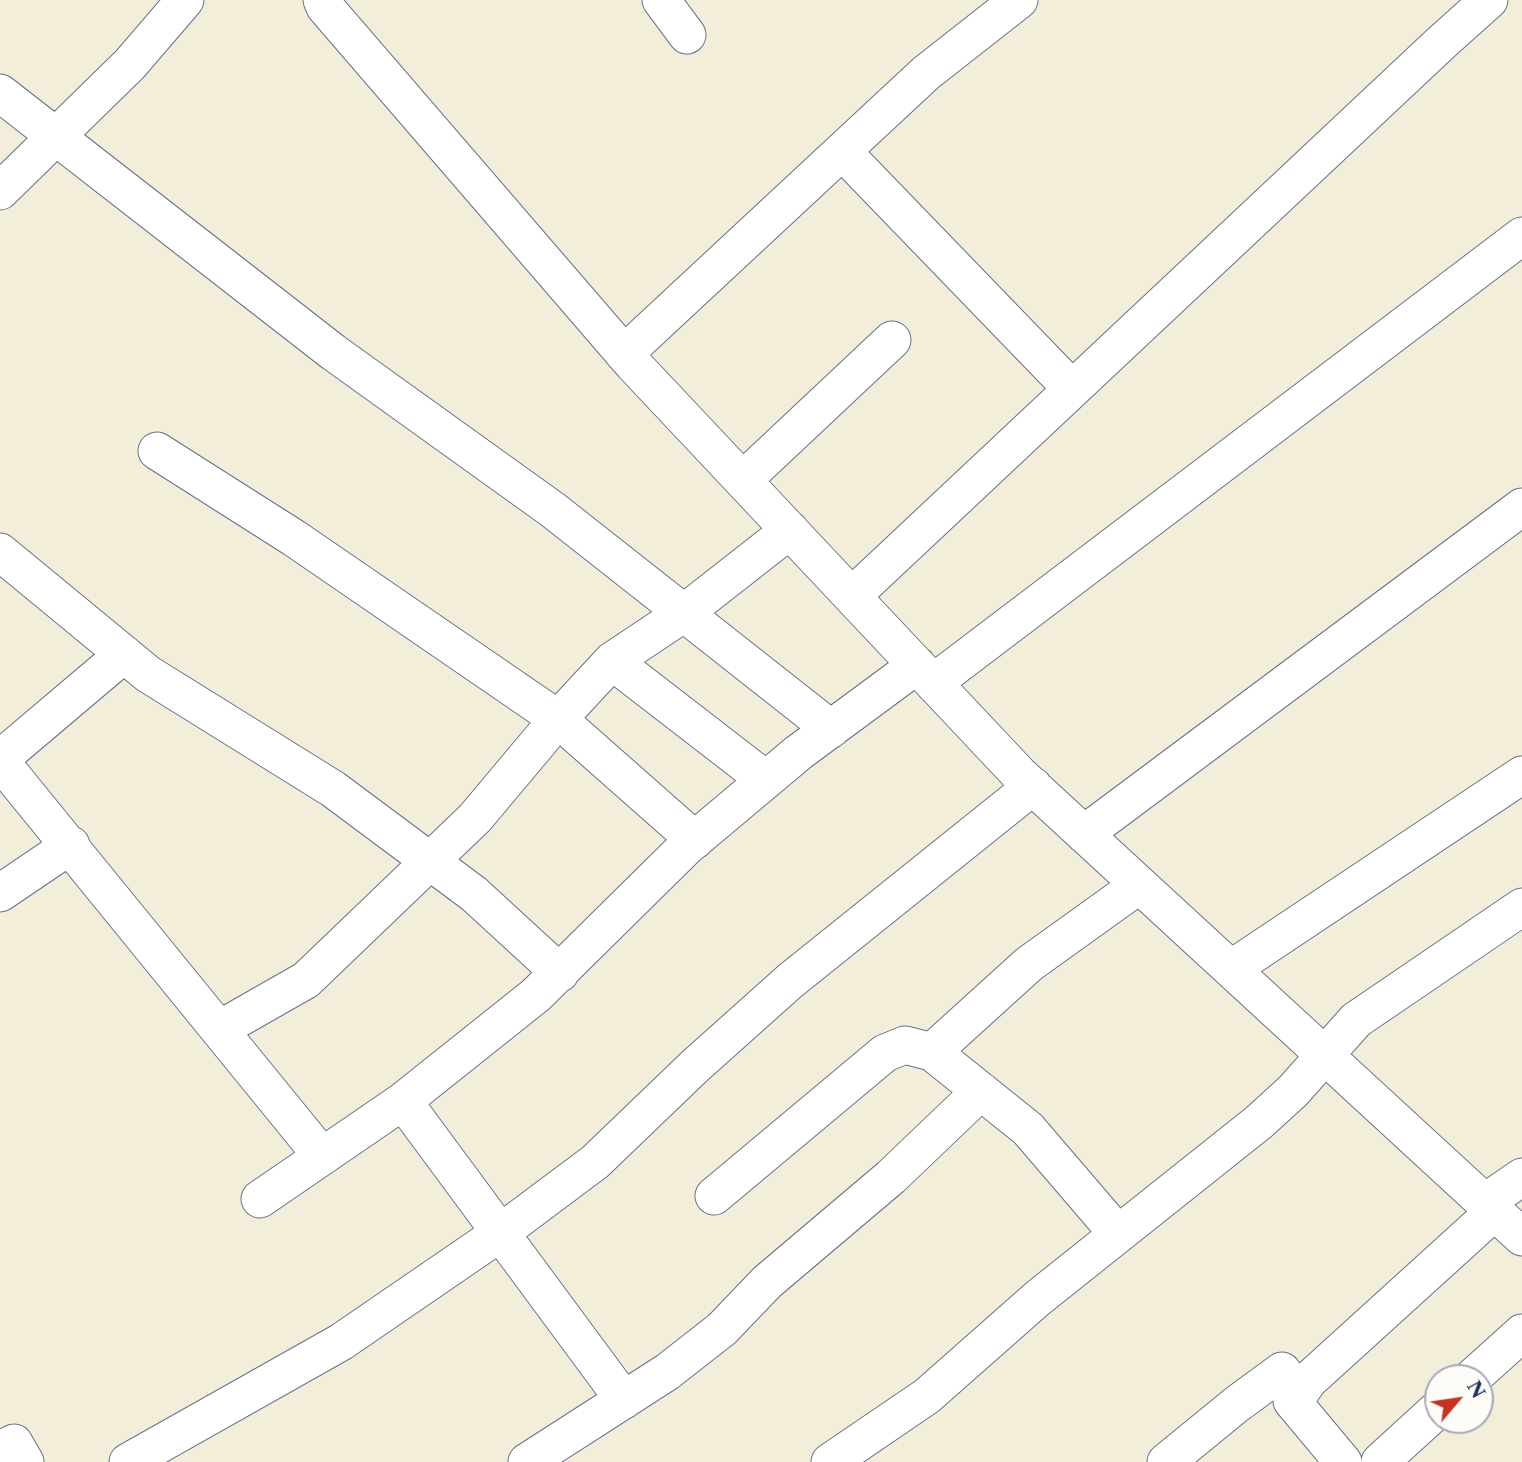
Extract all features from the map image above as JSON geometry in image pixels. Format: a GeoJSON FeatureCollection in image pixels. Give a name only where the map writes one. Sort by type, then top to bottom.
{"type":"FeatureCollection","features":[{"type":"Feature","properties":{"kind":"street"},"geometry":{"type":"LineString","coordinates":[[0,191],[130,64],[185,0]]}},
{"type":"Feature","properties":{"kind":"street"},"geometry":{"type":"LineString","coordinates":[[661,0],[687,34]]}},
{"type":"Feature","properties":{"kind":"street"},"geometry":{"type":"LineString","coordinates":[[624,354],[926,73],[1019,0]]}},
{"type":"Feature","properties":{"kind":"street"},"geometry":{"type":"LineString","coordinates":[[852,596],[1489,0]]}},
{"type":"Feature","properties":{"kind":"street"},"geometry":{"type":"LineString","coordinates":[[324,2],[624,354],[1032,786],[1522,1237]]}},
{"type":"Feature","properties":{"kind":"street"},"geometry":{"type":"LineString","coordinates":[[0,93],[333,352],[554,510],[831,729]]}},
{"type":"Feature","properties":{"kind":"street"},"geometry":{"type":"LineString","coordinates":[[842,151],[1072,389]]}},
{"type":"Feature","properties":{"kind":"street"},"geometry":{"type":"LineString","coordinates":[[260,1199],[403,1101],[536,996],[695,840],[831,729],[925,674],[1522,236]]}},
{"type":"Feature","properties":{"kind":"street"},"geometry":{"type":"LineString","coordinates":[[743,480],[892,340]]}},
{"type":"Feature","properties":{"kind":"street"},"geometry":{"type":"LineString","coordinates":[[157,451],[295,538],[558,719],[695,840]]}},
{"type":"Feature","properties":{"kind":"street"},"geometry":{"type":"LineString","coordinates":[[1084,834],[1522,507]]}},
{"type":"Feature","properties":{"kind":"street"},"geometry":{"type":"LineString","coordinates":[[220,1029],[306,981],[475,818],[558,719],[612,661],[684,613],[790,530]]}},
{"type":"Feature","properties":{"kind":"street"},"geometry":{"type":"LineString","coordinates":[[0,552],[148,674],[333,789],[431,861],[474,894],[560,972]]}},
{"type":"Feature","properties":{"kind":"street"},"geometry":{"type":"LineString","coordinates":[[124,654],[0,760],[323,1156]]}},
{"type":"Feature","properties":{"kind":"street"},"geometry":{"type":"LineString","coordinates":[[612,661],[766,780]]}},
{"type":"Feature","properties":{"kind":"street"},"geometry":{"type":"LineString","coordinates":[[1231,969],[1522,775]]}},
{"type":"Feature","properties":{"kind":"street"},"geometry":{"type":"LineString","coordinates":[[128,1462],[341,1342],[500,1233],[595,1162],[695,1066],[790,981],[1032,786]]}},
{"type":"Feature","properties":{"kind":"street"},"geometry":{"type":"LineString","coordinates":[[0,893],[71,845]]}},
{"type":"Feature","properties":{"kind":"street"},"geometry":{"type":"LineString","coordinates":[[932,1052],[1029,964],[1139,885]]}},
{"type":"Feature","properties":{"kind":"street"},"geometry":{"type":"LineString","coordinates":[[830,1462],[927,1396],[1038,1298],[1259,1122],[1293,1091],[1356,1020],[1522,907]]}},
{"type":"Feature","properties":{"kind":"street"},"geometry":{"type":"LineString","coordinates":[[714,1196],[885,1053],[905,1045],[932,1052],[1028,1129],[1118,1234]]}},
{"type":"Feature","properties":{"kind":"street"},"geometry":{"type":"LineString","coordinates":[[527,1462],[667,1372],[722,1329],[767,1282],[891,1177],[981,1091]]}},
{"type":"Feature","properties":{"kind":"street"},"geometry":{"type":"LineString","coordinates":[[403,1101],[624,1400]]}},
{"type":"Feature","properties":{"kind":"street"},"geometry":{"type":"LineString","coordinates":[[1343,1462],[1292,1401],[1309,1380],[1522,1177]]}},
{"type":"Feature","properties":{"kind":"street"},"geometry":{"type":"LineString","coordinates":[[1488,1364],[1522,1333]]}},
{"type":"Feature","properties":{"kind":"street"},"geometry":{"type":"LineString","coordinates":[[1166,1462],[1282,1371],[1299,1394]]}},
{"type":"Feature","properties":{"kind":"street"},"geometry":{"type":"LineString","coordinates":[[1380,1462],[1424,1422]]}},
{"type":"Feature","properties":{"kind":"street"},"geometry":{"type":"LineString","coordinates":[[0,1450],[14,1443],[25,1462]]}}]}
